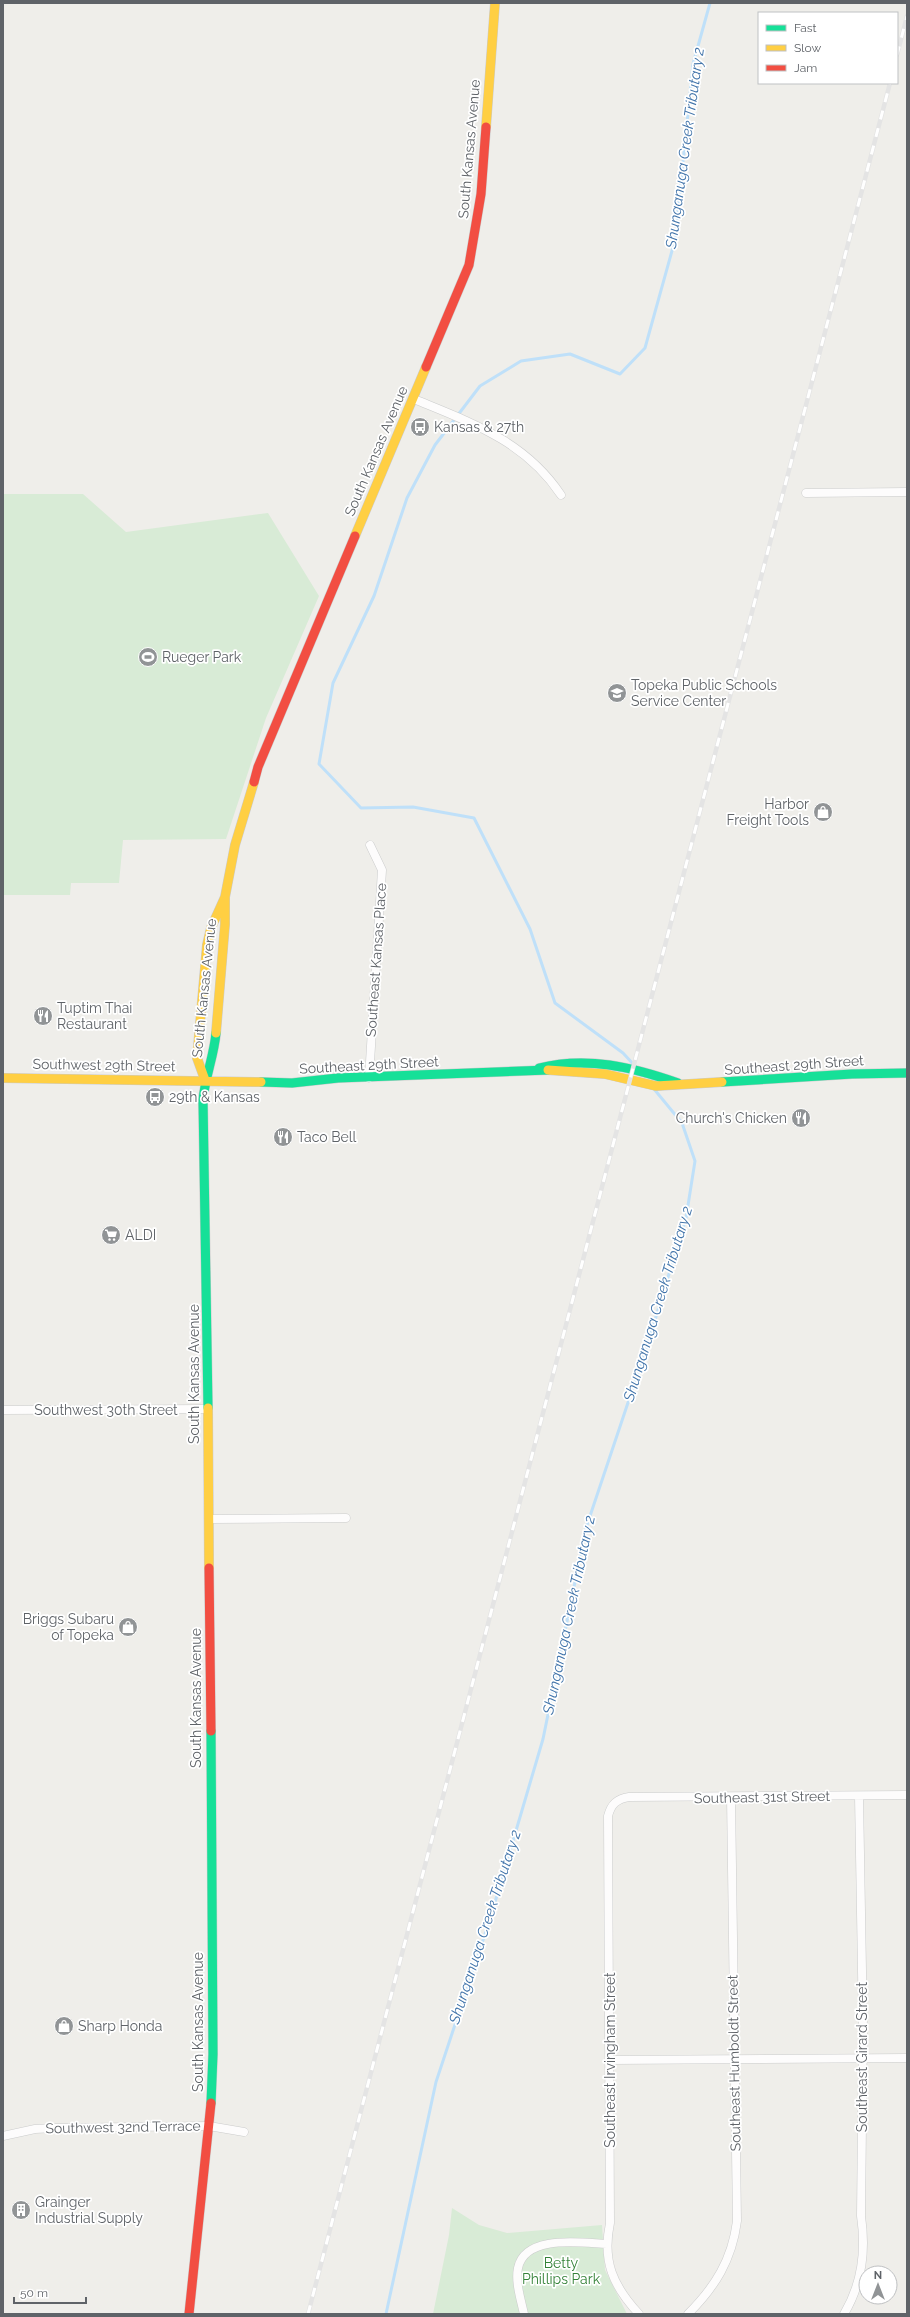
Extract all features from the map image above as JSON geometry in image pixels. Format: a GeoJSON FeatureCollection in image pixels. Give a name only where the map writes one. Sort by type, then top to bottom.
{"type":"FeatureCollection","features":[{"type":"Feature","properties":{"kind":"main road","name":"South Kansas Avenue"},"geometry":{"type":"LineString","coordinates":[[189,2314],[209,2126],[213,2054],[207,1253],[203,1189],[202,1100],[205,1080],[214,1054],[225,924],[225,897],[236,845],[258,767],[460,289],[474,246],[481,194],[495,3]]}},
{"type":"Feature","properties":{"kind":"main road","name":"South Kansas Avenue"},"geometry":{"type":"LineString","coordinates":[[205,1080],[197,1058],[204,963],[211,928],[225,897]]}},
{"type":"Feature","properties":{"kind":"main road","name":"Southeast 29th Street"},"geometry":{"type":"LineString","coordinates":[[205,1080],[232,1083],[292,1083],[325,1078],[432,1076],[534,1069],[605,1074],[656,1086],[730,1083],[852,1074],[907,1073]]}},
{"type":"Feature","properties":{"kind":"main road","name":"Southwest 29th Street"},"geometry":{"type":"LineString","coordinates":[[3,1078],[205,1080]]}},
{"type":"Feature","properties":{"kind":"street"},"geometry":{"type":"LineString","coordinates":[[414,399],[495,434],[525,454],[541,468],[562,495]]}},
{"type":"Feature","properties":{"kind":"street"},"geometry":{"type":"LineString","coordinates":[[806,493],[907,492]]}},
{"type":"Feature","properties":{"kind":"street","name":"Southeast Kansas Place"},"geometry":{"type":"LineString","coordinates":[[369,1078],[382,870],[370,845]]}},
{"type":"Feature","properties":{"kind":"street","name":"Southwest 30th Street"},"geometry":{"type":"LineString","coordinates":[[3,1410],[208,1409]]}},
{"type":"Feature","properties":{"kind":"street"},"geometry":{"type":"LineString","coordinates":[[209,1519],[346,1518]]}},
{"type":"Feature","properties":{"kind":"street","name":"Southeast 31st Street"},"geometry":{"type":"LineString","coordinates":[[618,1800],[629,1798],[907,1795]]}},
{"type":"Feature","properties":{"kind":"street","name":"Southeast Girard Street"},"geometry":{"type":"LineString","coordinates":[[844,2314],[854,2294],[863,2256],[859,1796]]}},
{"type":"Feature","properties":{"kind":"street","name":"Southeast Humboldt Street"},"geometry":{"type":"LineString","coordinates":[[688,2314],[715,2284],[724,2268],[735,2237],[737,2215],[731,1797]]}},
{"type":"Feature","properties":{"kind":"street","name":"Southeast Irvingham Street"},"geometry":{"type":"LineString","coordinates":[[618,1800],[609,1809],[608,1816],[610,2223],[607,2244],[614,2279],[626,2300],[639,2314]]}},
{"type":"Feature","properties":{"kind":"street"},"geometry":{"type":"LineString","coordinates":[[610,2060],[907,2058]]}},
{"type":"Feature","properties":{"kind":"street","name":"Southwest 32nd Terrace"},"geometry":{"type":"LineString","coordinates":[[3,2136],[35,2129],[55,2128],[209,2126],[244,2132]]}},
{"type":"Feature","properties":{"kind":"street"},"geometry":{"type":"LineString","coordinates":[[524,2314],[517,2279],[518,2268],[524,2256],[532,2249],[553,2243],[607,2244]]}},
{"type":"Feature","properties":{"kind":"green space","name":"Rueger Park"},"geometry":{"type":"Polygon","coordinates":[[[3,494],[83,494],[126,532],[268,513],[319,596],[266,718],[226,839],[123,840],[119,883],[71,883],[70,895],[3,895],[3,494]]]}},
{"type":"Feature","properties":{"kind":"green space","name":"Betty Phillips Park"},"geometry":{"type":"Polygon","coordinates":[[[452,2208],[479,2225],[507,2233],[602,2225],[605,2270],[627,2314],[433,2314],[449,2235],[452,2208]]]}},
{"type":"Feature","properties":{"kind":"waterway","name":"Shunganuga Creek Tributary 2"},"geometry":{"type":"LineString","coordinates":[[635,1066],[623,1053],[555,1003],[530,929],[474,818],[413,807],[361,808],[319,764],[333,683],[374,596],[407,498],[435,445],[480,386],[521,361],[570,354],[620,374],[645,348],[675,240],[693,64],[710,3]]}},
{"type":"Feature","properties":{"kind":"waterway","name":"Shunganuga Creek Tributary 2"},"geometry":{"type":"LineString","coordinates":[[386,2314],[436,2082],[490,1919],[543,1739],[586,1528],[647,1346],[686,1218],[695,1161],[682,1123],[654,1089]]}},
{"type":"Feature","properties":{"kind":"railway"},"geometry":{"type":"LineString","coordinates":[[898,51],[907,16]]}},
{"type":"Feature","properties":{"kind":"railway"},"geometry":{"type":"LineString","coordinates":[[308,2314],[890,84]]}},
{"type":"Feature","properties":{"kind":"traffic: fast"},"geometry":{"type":"LineString","coordinates":[[208,1408],[203,1100],[216,1033]]}},
{"type":"Feature","properties":{"kind":"traffic: fast"},"geometry":{"type":"LineString","coordinates":[[539,1068],[574,1063],[592,1063],[644,1072],[678,1083]]}},
{"type":"Feature","properties":{"kind":"traffic: fast"},"geometry":{"type":"LineString","coordinates":[[261,1082],[292,1083],[338,1078],[548,1070]]}},
{"type":"Feature","properties":{"kind":"traffic: fast"},"geometry":{"type":"LineString","coordinates":[[722,1082],[852,1074],[907,1073]]}},
{"type":"Feature","properties":{"kind":"traffic: fast"},"geometry":{"type":"LineString","coordinates":[[211,1731],[213,2054],[211,2103]]}},
{"type":"Feature","properties":{"kind":"traffic: slow"},"geometry":{"type":"LineString","coordinates":[[486,127],[495,3]]}},
{"type":"Feature","properties":{"kind":"traffic: slow"},"geometry":{"type":"LineString","coordinates":[[355,536],[426,367]]}},
{"type":"Feature","properties":{"kind":"traffic: slow"},"geometry":{"type":"LineString","coordinates":[[205,1080],[197,1058],[207,945],[211,928],[225,897],[235,845],[254,782]]}},
{"type":"Feature","properties":{"kind":"traffic: slow"},"geometry":{"type":"LineString","coordinates":[[216,1033],[225,924],[225,897]]}},
{"type":"Feature","properties":{"kind":"traffic: slow"},"geometry":{"type":"LineString","coordinates":[[548,1070],[605,1074],[656,1086],[722,1082]]}},
{"type":"Feature","properties":{"kind":"traffic: slow"},"geometry":{"type":"LineString","coordinates":[[3,1078],[261,1082]]}},
{"type":"Feature","properties":{"kind":"traffic: slow"},"geometry":{"type":"LineString","coordinates":[[208,1408],[209,1568]]}},
{"type":"Feature","properties":{"kind":"traffic: jam"},"geometry":{"type":"LineString","coordinates":[[426,367],[469,265],[481,194],[486,127]]}},
{"type":"Feature","properties":{"kind":"traffic: jam"},"geometry":{"type":"LineString","coordinates":[[254,782],[258,767],[355,536]]}},
{"type":"Feature","properties":{"kind":"traffic: jam"},"geometry":{"type":"LineString","coordinates":[[209,1568],[211,1731]]}},
{"type":"Feature","properties":{"kind":"traffic: jam"},"geometry":{"type":"LineString","coordinates":[[189,2314],[211,2103]]}},
{"type":"Feature","properties":{"kind":"place","name":"Kansas & 27th"},"geometry":{"type":"Point","coordinates":[420,427]}},
{"type":"Feature","properties":{"kind":"place","name":"Rueger Park"},"geometry":{"type":"Point","coordinates":[148,657]}},
{"type":"Feature","properties":{"kind":"place","name":"Topeka Public Schools Service Center"},"geometry":{"type":"Point","coordinates":[617,693]}},
{"type":"Feature","properties":{"kind":"place","name":"Harbor Freight Tools"},"geometry":{"type":"Point","coordinates":[823,812]}},
{"type":"Feature","properties":{"kind":"place","name":"Tuptim Thai Restaurant"},"geometry":{"type":"Point","coordinates":[43,1016]}},
{"type":"Feature","properties":{"kind":"place","name":"29th & Kansas"},"geometry":{"type":"Point","coordinates":[155,1097]}},
{"type":"Feature","properties":{"kind":"place","name":"Church's Chicken"},"geometry":{"type":"Point","coordinates":[801,1118]}},
{"type":"Feature","properties":{"kind":"place","name":"Taco Bell"},"geometry":{"type":"Point","coordinates":[283,1137]}},
{"type":"Feature","properties":{"kind":"place","name":"ALDI"},"geometry":{"type":"Point","coordinates":[111,1235]}},
{"type":"Feature","properties":{"kind":"place","name":"Briggs Subaru of Topeka"},"geometry":{"type":"Point","coordinates":[128,1627]}},
{"type":"Feature","properties":{"kind":"place","name":"Sharp Honda"},"geometry":{"type":"Point","coordinates":[64,2026]}},
{"type":"Feature","properties":{"kind":"place","name":"Grainger Industrial Supply"},"geometry":{"type":"Point","coordinates":[21,2210]}}]}
